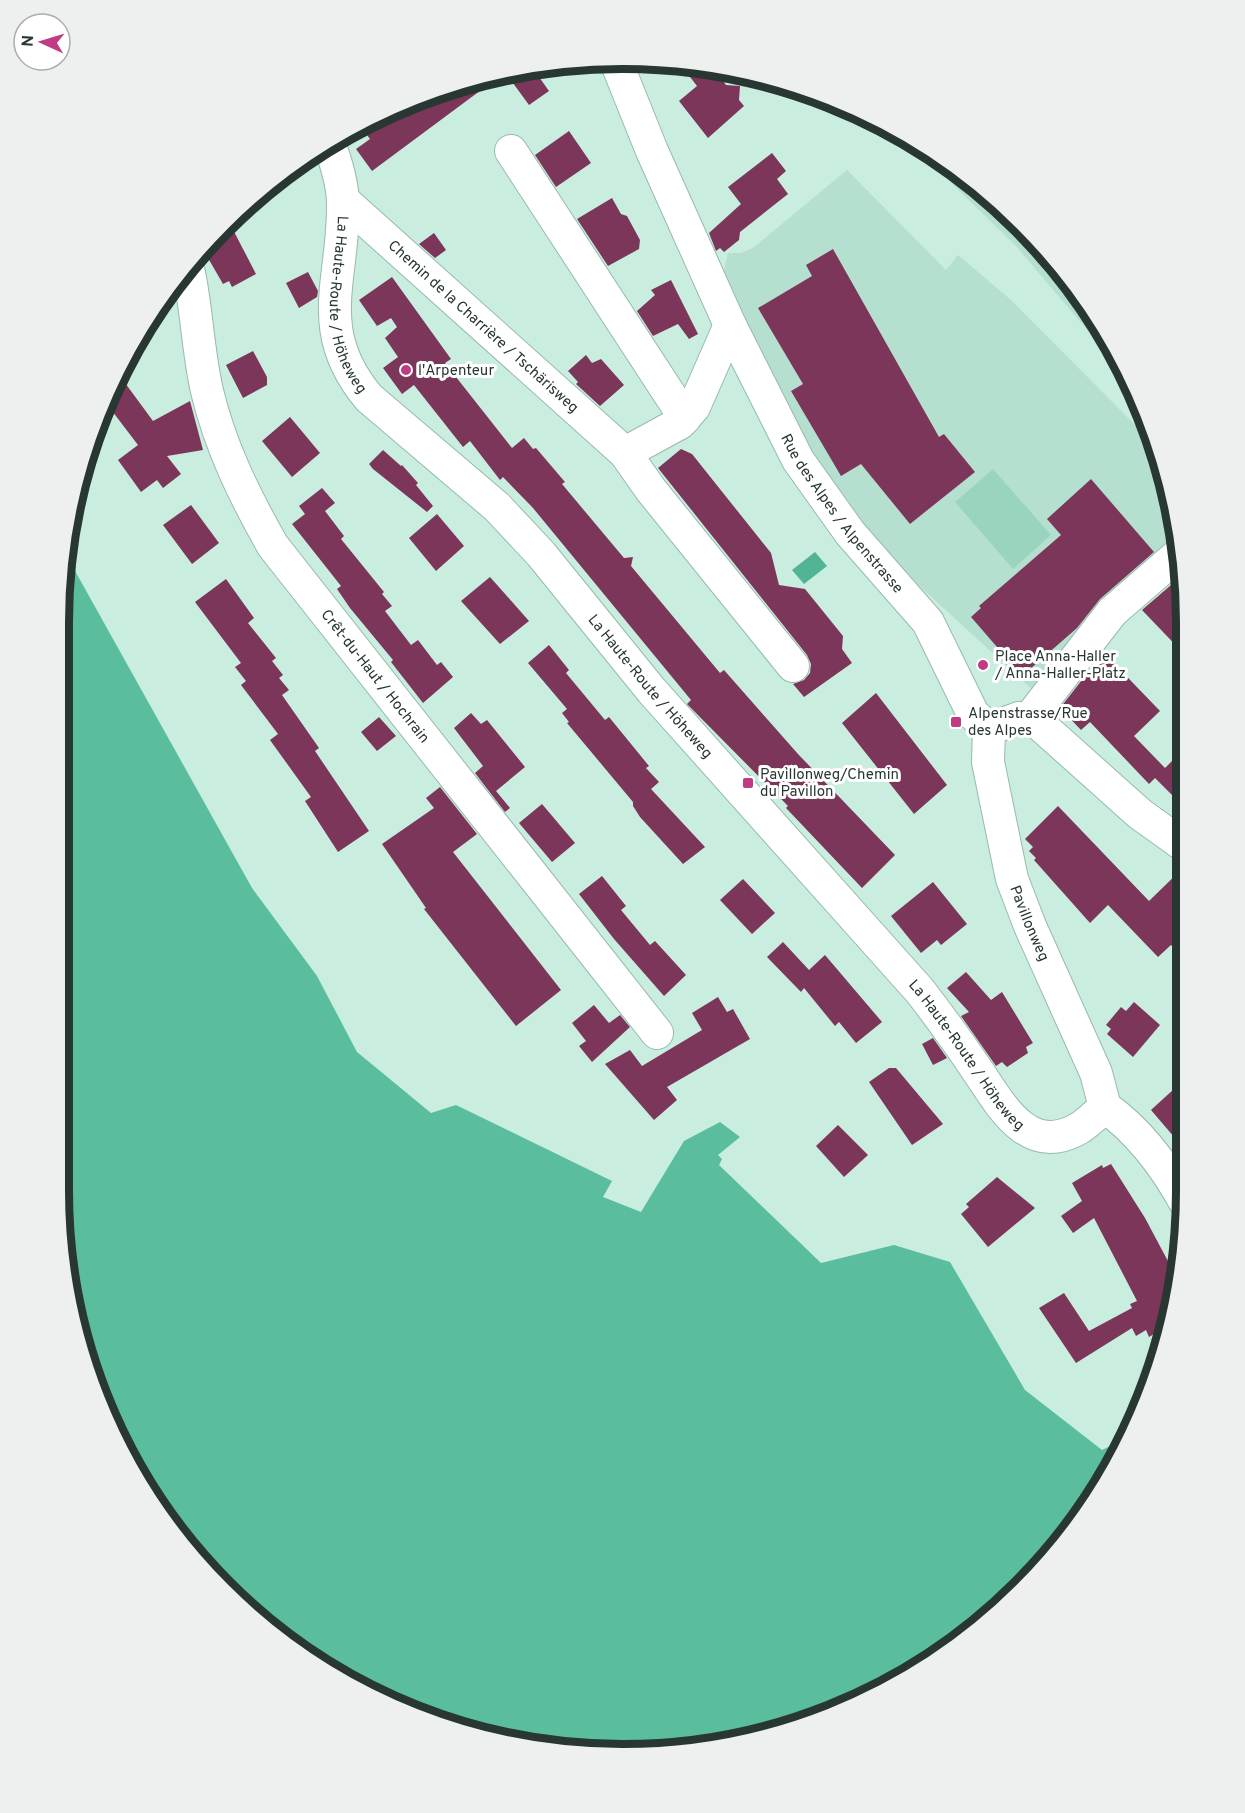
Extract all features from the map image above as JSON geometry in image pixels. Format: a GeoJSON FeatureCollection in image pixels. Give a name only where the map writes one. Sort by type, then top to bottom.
{"type":"FeatureCollection","features":[{"type":"Feature","properties":{"kind":"street","name":"Rue des Alpes / Alpenstrasse"},"geometry":{"type":"LineString","coordinates":[[619,69],[652,151],[730,325],[798,460],[850,533],[928,622],[973,714],[989,729]]}},
{"type":"Feature","properties":{"kind":"street"},"geometry":{"type":"LineString","coordinates":[[510,151],[685,418]]}},
{"type":"Feature","properties":{"kind":"street","name":"La Haute-Route / Höheweg"},"geometry":{"type":"LineString","coordinates":[[332,152],[337,165],[343,200],[334,295],[334,320],[344,362],[364,392],[497,507],[541,554],[652,691],[920,991],[1009,1116],[1029,1132],[1052,1136],[1075,1131],[1104,1107]]}},
{"type":"Feature","properties":{"kind":"street","name":"Chemin de la Charrière / Tschärisweg"},"geometry":{"type":"LineString","coordinates":[[343,200],[625,453],[651,490],[793,666]]}},
{"type":"Feature","properties":{"kind":"street","name":"Crêt-du-Haut / Hochrain"},"geometry":{"type":"LineString","coordinates":[[190,278],[205,381],[224,448],[246,499],[273,546],[657,1033]]}},
{"type":"Feature","properties":{"kind":"street"},"geometry":{"type":"LineString","coordinates":[[625,453],[685,418],[700,396],[730,325]]}},
{"type":"Feature","properties":{"kind":"street"},"geometry":{"type":"LineString","coordinates":[[1029,720],[1112,612],[1172,560]]}},
{"type":"Feature","properties":{"kind":"street"},"geometry":{"type":"LineString","coordinates":[[989,729],[1019,718],[1029,720],[1044,728],[1140,813],[1176,840]]}},
{"type":"Feature","properties":{"kind":"street","name":"Pavillonweg"},"geometry":{"type":"LineString","coordinates":[[989,729],[988,762],[1012,879],[1030,926],[1096,1073],[1104,1107]]}},
{"type":"Feature","properties":{"kind":"street"},"geometry":{"type":"LineString","coordinates":[[1104,1107],[1120,1117],[1166,1168],[1176,1186]]}},
{"type":"Feature","properties":{"kind":"shaded area"},"geometry":{"type":"Polygon","coordinates":[[[929,162],[987,206],[1039,258],[1083,315],[1109,360],[1083,325],[1016,246],[929,162]]]}},
{"type":"Feature","properties":{"kind":"shaded area"},"geometry":{"type":"Polygon","coordinates":[[[847,170],[946,270],[958,255],[1011,300],[1142,432],[1157,479],[1173,566],[1037,694],[889,558],[818,471],[722,279],[728,253],[741,253],[753,248],[847,170]]]}},
{"type":"Feature","properties":{"kind":"shaded area"},"geometry":{"type":"Polygon","coordinates":[[[993,469],[1051,535],[1013,569],[955,502],[993,469]]]}},
{"type":"Feature","properties":{"kind":"shaded area"},"geometry":{"type":"Polygon","coordinates":[[[815,552],[827,566],[804,584],[792,570],[815,552]]]}},
{"type":"Feature","properties":{"kind":"shaded area"},"geometry":{"type":"Polygon","coordinates":[[[72,566],[252,888],[317,976],[357,1052],[431,1113],[456,1105],[612,1181],[603,1197],[641,1212],[684,1141],[720,1122],[740,1137],[718,1155],[722,1159],[719,1165],[821,1263],[894,1245],[950,1262],[1025,1390],[1102,1450],[1114,1444],[1083,1498],[1062,1527],[1014,1582],[959,1630],[899,1670],[834,1702],[800,1715],[730,1733],[659,1743],[586,1743],[550,1739],[479,1725],[411,1702],[346,1670],[315,1651],[258,1607],[231,1582],[183,1527],[143,1467],[111,1402],[98,1368],[80,1298],[70,1227],[69,1190],[69,622],[72,566]]]}},
{"type":"Feature","properties":{"kind":"building"},"geometry":{"type":"Polygon","coordinates":[[[687,73],[721,79],[726,85],[740,86],[739,100],[744,106],[708,138],[679,101],[697,86],[687,73]]]}},
{"type":"Feature","properties":{"kind":"building"},"geometry":{"type":"Polygon","coordinates":[[[538,76],[549,91],[529,105],[511,81],[538,76]]]}},
{"type":"Feature","properties":{"kind":"building"},"geometry":{"type":"Polygon","coordinates":[[[486,86],[372,171],[356,149],[370,139],[365,133],[411,111],[486,86]]]}},
{"type":"Feature","properties":{"kind":"building"},"geometry":{"type":"Polygon","coordinates":[[[569,131],[591,163],[556,187],[535,155],[569,131]]]}},
{"type":"Feature","properties":{"kind":"building"},"geometry":{"type":"Polygon","coordinates":[[[772,153],[786,171],[777,179],[788,194],[740,232],[739,240],[724,252],[720,248],[716,251],[709,233],[741,204],[728,187],[772,153]]]}},
{"type":"Feature","properties":{"kind":"building"},"geometry":{"type":"Polygon","coordinates":[[[612,198],[621,214],[627,216],[640,240],[639,249],[608,266],[577,219],[612,198]]]}},
{"type":"Feature","properties":{"kind":"building"},"geometry":{"type":"Polygon","coordinates":[[[233,229],[256,274],[232,287],[229,281],[223,284],[207,257],[233,229]]]}},
{"type":"Feature","properties":{"kind":"building"},"geometry":{"type":"Polygon","coordinates":[[[434,233],[446,250],[435,258],[419,244],[434,233]]]}},
{"type":"Feature","properties":{"kind":"building"},"geometry":{"type":"Polygon","coordinates":[[[833,249],[939,437],[944,434],[975,472],[910,524],[861,464],[841,476],[791,391],[803,384],[758,308],[812,276],[806,265],[833,249]]]}},
{"type":"Feature","properties":{"kind":"building"},"geometry":{"type":"Polygon","coordinates":[[[308,272],[318,291],[317,297],[299,308],[286,283],[308,272]]]}},
{"type":"Feature","properties":{"kind":"building"},"geometry":{"type":"Polygon","coordinates":[[[392,277],[451,359],[445,363],[512,448],[524,438],[533,449],[536,448],[565,482],[562,484],[624,558],[633,557],[631,566],[720,673],[724,670],[798,754],[895,855],[862,888],[786,808],[788,806],[687,704],[691,700],[533,508],[503,477],[500,480],[470,441],[463,447],[414,385],[402,394],[383,368],[398,357],[385,338],[397,327],[391,318],[377,326],[359,300],[392,277]]]}},
{"type":"Feature","properties":{"kind":"building"},"geometry":{"type":"Polygon","coordinates":[[[671,280],[698,334],[689,339],[678,324],[653,336],[637,311],[655,295],[651,290],[671,280]]]}},
{"type":"Feature","properties":{"kind":"building"},"geometry":{"type":"Polygon","coordinates":[[[253,351],[267,377],[267,385],[243,398],[226,365],[253,351]]]}},
{"type":"Feature","properties":{"kind":"building"},"geometry":{"type":"Polygon","coordinates":[[[586,355],[592,363],[601,359],[624,385],[600,406],[576,384],[578,382],[568,371],[586,355]]]}},
{"type":"Feature","properties":{"kind":"building"},"geometry":{"type":"Polygon","coordinates":[[[124,382],[153,421],[190,401],[203,450],[167,456],[181,474],[163,488],[157,480],[141,492],[118,460],[138,445],[111,410],[124,382]]]}},
{"type":"Feature","properties":{"kind":"building"},"geometry":{"type":"Polygon","coordinates":[[[290,417],[320,453],[292,477],[262,441],[290,417]]]}},
{"type":"Feature","properties":{"kind":"building"},"geometry":{"type":"Polygon","coordinates":[[[681,449],[692,454],[771,553],[779,585],[805,589],[843,636],[842,649],[852,663],[804,697],[793,684],[804,680],[810,673],[811,664],[807,655],[658,468],[681,449]]]}},
{"type":"Feature","properties":{"kind":"building"},"geometry":{"type":"Polygon","coordinates":[[[383,450],[402,465],[418,483],[416,485],[433,506],[427,512],[369,464],[383,450]]]}},
{"type":"Feature","properties":{"kind":"building"},"geometry":{"type":"Polygon","coordinates":[[[1091,479],[1154,552],[1100,599],[1077,628],[1022,676],[971,617],[981,608],[979,606],[1061,535],[1047,519],[1091,479]]]}},
{"type":"Feature","properties":{"kind":"building"},"geometry":{"type":"Polygon","coordinates":[[[322,488],[335,503],[325,511],[344,536],[341,539],[384,592],[382,594],[392,606],[385,611],[411,645],[418,640],[437,665],[441,662],[453,677],[423,703],[391,662],[393,660],[350,608],[337,589],[341,586],[292,524],[305,514],[299,506],[322,488]]]}},
{"type":"Feature","properties":{"kind":"building"},"geometry":{"type":"Polygon","coordinates":[[[191,505],[219,543],[192,564],[163,525],[191,505]]]}},
{"type":"Feature","properties":{"kind":"building"},"geometry":{"type":"Polygon","coordinates":[[[437,514],[464,546],[436,571],[409,538],[437,514]]]}},
{"type":"Feature","properties":{"kind":"building"},"geometry":{"type":"Polygon","coordinates":[[[490,577],[529,621],[500,644],[461,601],[490,577]]]}},
{"type":"Feature","properties":{"kind":"building"},"geometry":{"type":"Polygon","coordinates":[[[226,579],[254,618],[248,623],[276,658],[272,661],[283,675],[279,678],[289,690],[282,695],[319,748],[315,751],[369,831],[338,852],[305,801],[311,797],[270,740],[278,734],[241,685],[246,681],[235,667],[241,663],[195,602],[226,579]]]}},
{"type":"Feature","properties":{"kind":"building"},"geometry":{"type":"Polygon","coordinates":[[[1175,582],[1176,646],[1142,610],[1175,582]]]}},
{"type":"Feature","properties":{"kind":"building"},"geometry":{"type":"Polygon","coordinates":[[[549,645],[569,670],[566,673],[605,720],[609,717],[649,766],[646,768],[659,782],[651,789],[705,847],[683,864],[640,817],[633,802],[567,723],[569,722],[562,713],[567,709],[528,663],[549,645]]]}},
{"type":"Feature","properties":{"kind":"building"},"geometry":{"type":"Polygon","coordinates":[[[1107,656],[1160,711],[1134,736],[1165,768],[1176,757],[1176,799],[1155,778],[1149,784],[1090,722],[1081,730],[1060,708],[1082,680],[1107,656]]]}},
{"type":"Feature","properties":{"kind":"building"},"geometry":{"type":"Polygon","coordinates":[[[876,693],[947,785],[914,814],[842,723],[876,693]]]}},
{"type":"Feature","properties":{"kind":"building"},"geometry":{"type":"Polygon","coordinates":[[[471,713],[481,724],[487,720],[525,767],[496,791],[510,808],[505,812],[475,773],[483,766],[454,728],[471,713]]]}},
{"type":"Feature","properties":{"kind":"building"},"geometry":{"type":"Polygon","coordinates":[[[379,717],[396,736],[377,751],[361,732],[379,717]]]}},
{"type":"Feature","properties":{"kind":"building"},"geometry":{"type":"Polygon","coordinates":[[[440,787],[477,834],[453,852],[561,990],[516,1026],[424,909],[426,908],[382,844],[434,808],[426,798],[440,787]]]}},
{"type":"Feature","properties":{"kind":"building"},"geometry":{"type":"Polygon","coordinates":[[[542,804],[575,843],[552,862],[519,823],[542,804]]]}},
{"type":"Feature","properties":{"kind":"building"},"geometry":{"type":"Polygon","coordinates":[[[1058,806],[1149,901],[1176,875],[1176,950],[1171,945],[1158,957],[1108,905],[1090,923],[1034,860],[1036,858],[1029,851],[1033,847],[1025,839],[1058,806]]]}},
{"type":"Feature","properties":{"kind":"building"},"geometry":{"type":"Polygon","coordinates":[[[602,876],[626,906],[621,910],[650,945],[655,941],[686,975],[664,996],[614,939],[579,894],[602,876]]]}},
{"type":"Feature","properties":{"kind":"building"},"geometry":{"type":"Polygon","coordinates":[[[743,879],[775,913],[752,934],[720,900],[743,879]]]}},
{"type":"Feature","properties":{"kind":"building"},"geometry":{"type":"Polygon","coordinates":[[[933,882],[967,924],[941,945],[937,940],[921,953],[891,916],[933,882]]]}},
{"type":"Feature","properties":{"kind":"building"},"geometry":{"type":"Polygon","coordinates":[[[783,942],[809,970],[825,955],[882,1022],[856,1043],[839,1022],[835,1026],[804,988],[801,992],[767,957],[783,942]]]}},
{"type":"Feature","properties":{"kind":"building"},"geometry":{"type":"Polygon","coordinates":[[[966,972],[991,1000],[1002,992],[1033,1043],[1026,1047],[1028,1053],[1007,1067],[1002,1062],[996,1066],[961,1016],[969,1012],[947,988],[966,972]]]}},
{"type":"Feature","properties":{"kind":"building"},"geometry":{"type":"Polygon","coordinates":[[[718,997],[727,1012],[733,1009],[750,1039],[667,1087],[677,1100],[654,1120],[605,1064],[630,1050],[642,1066],[702,1030],[692,1013],[718,997]]]}},
{"type":"Feature","properties":{"kind":"building"},"geometry":{"type":"Polygon","coordinates":[[[1134,1002],[1160,1025],[1133,1057],[1107,1034],[1111,1029],[1106,1025],[1121,1007],[1126,1011],[1134,1002]]]}},
{"type":"Feature","properties":{"kind":"building"},"geometry":{"type":"Polygon","coordinates":[[[594,1005],[609,1023],[620,1015],[630,1027],[592,1062],[579,1046],[586,1041],[572,1023],[594,1005]]]}},
{"type":"Feature","properties":{"kind":"building"},"geometry":{"type":"Polygon","coordinates":[[[933,1038],[947,1058],[933,1065],[922,1044],[933,1038]]]}},
{"type":"Feature","properties":{"kind":"building"},"geometry":{"type":"Polygon","coordinates":[[[889,1068],[896,1068],[943,1124],[912,1145],[869,1082],[889,1068]]]}},
{"type":"Feature","properties":{"kind":"building"},"geometry":{"type":"Polygon","coordinates":[[[1176,1087],[1176,1139],[1151,1110],[1176,1087]]]}},
{"type":"Feature","properties":{"kind":"building"},"geometry":{"type":"Polygon","coordinates":[[[838,1125],[868,1155],[844,1177],[816,1146],[838,1125]]]}},
{"type":"Feature","properties":{"kind":"building"},"geometry":{"type":"Polygon","coordinates":[[[1111,1164],[1145,1218],[1171,1266],[1157,1332],[1149,1337],[1146,1330],[1136,1336],[1132,1328],[1076,1363],[1039,1308],[1064,1293],[1089,1331],[1132,1308],[1130,1304],[1137,1301],[1094,1218],[1073,1233],[1061,1216],[1082,1201],[1072,1183],[1102,1165],[1103,1168],[1111,1164]]]}},
{"type":"Feature","properties":{"kind":"building"},"geometry":{"type":"Polygon","coordinates":[[[997,1177],[1035,1208],[988,1247],[961,1214],[969,1207],[966,1204],[997,1177]]]}},
{"type":"Feature","properties":{"kind":"place","name":"l'Arpenteur"},"geometry":{"type":"Point","coordinates":[406,370]}},
{"type":"Feature","properties":{"kind":"place","name":"Place Anna-Haller / Anna-Haller-Platz"},"geometry":{"type":"Point","coordinates":[983,665]}},
{"type":"Feature","properties":{"kind":"place","name":"Alpenstrasse/Rue des Alpes"},"geometry":{"type":"Point","coordinates":[956,722]}},
{"type":"Feature","properties":{"kind":"place","name":"Pavillonweg/Chemin du Pavillon"},"geometry":{"type":"Point","coordinates":[748,783]}}]}
